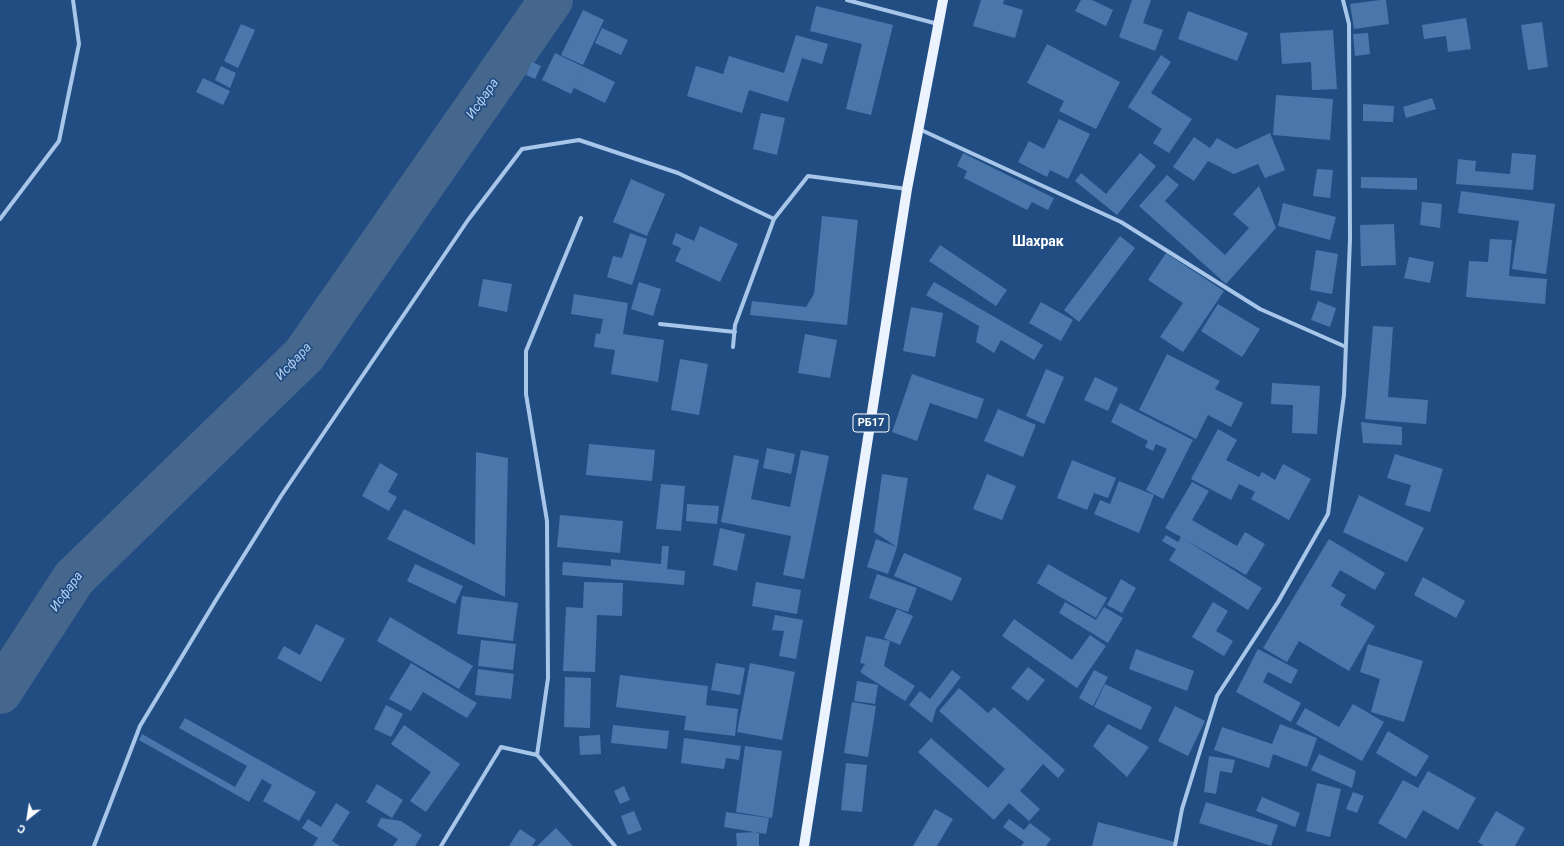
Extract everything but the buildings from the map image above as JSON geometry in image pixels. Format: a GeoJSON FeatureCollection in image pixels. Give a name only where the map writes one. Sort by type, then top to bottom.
{"type":"FeatureCollection","features":[{"type":"Feature","properties":{"kind":"main road","name":"РБ17"},"geometry":{"type":"LineString","coordinates":[[804,846],[907,189],[943,0]]}},
{"type":"Feature","properties":{"kind":"street"},"geometry":{"type":"LineString","coordinates":[[0,219],[59,141],[78,44],[73,0]]}},
{"type":"Feature","properties":{"kind":"street"},"geometry":{"type":"LineString","coordinates":[[847,0],[938,24]]}},
{"type":"Feature","properties":{"kind":"street"},"geometry":{"type":"LineString","coordinates":[[1175,846],[1182,810],[1217,696],[1278,602],[1328,514],[1344,395],[1350,239],[1349,24],[1343,0]]}},
{"type":"Feature","properties":{"kind":"street"},"geometry":{"type":"LineString","coordinates":[[918,128],[1121,222],[1260,308],[1346,346]]}},
{"type":"Feature","properties":{"kind":"street"},"geometry":{"type":"LineString","coordinates":[[94,846],[140,726],[216,600],[281,496],[468,220],[522,149],[579,140],[678,173],[774,219]]}},
{"type":"Feature","properties":{"kind":"street"},"geometry":{"type":"LineString","coordinates":[[733,348],[735,325],[774,219],[808,176],[907,189]]}},
{"type":"Feature","properties":{"kind":"street"},"geometry":{"type":"LineString","coordinates":[[537,755],[548,678],[547,521],[526,394],[526,351],[581,218]]}},
{"type":"Feature","properties":{"kind":"street"},"geometry":{"type":"LineString","coordinates":[[660,324],[735,332]]}},
{"type":"Feature","properties":{"kind":"street"},"geometry":{"type":"LineString","coordinates":[[441,846],[501,747],[537,755],[615,846]]}},
{"type":"Feature","properties":{"kind":"waterway","name":"Исфара"},"geometry":{"type":"LineString","coordinates":[[0,692],[74,578],[304,355],[551,0]]}},
{"type":"Feature","properties":{"kind":"district","name":"Шахрак"},"geometry":{"type":"Point","coordinates":[1038,242]}}]}
